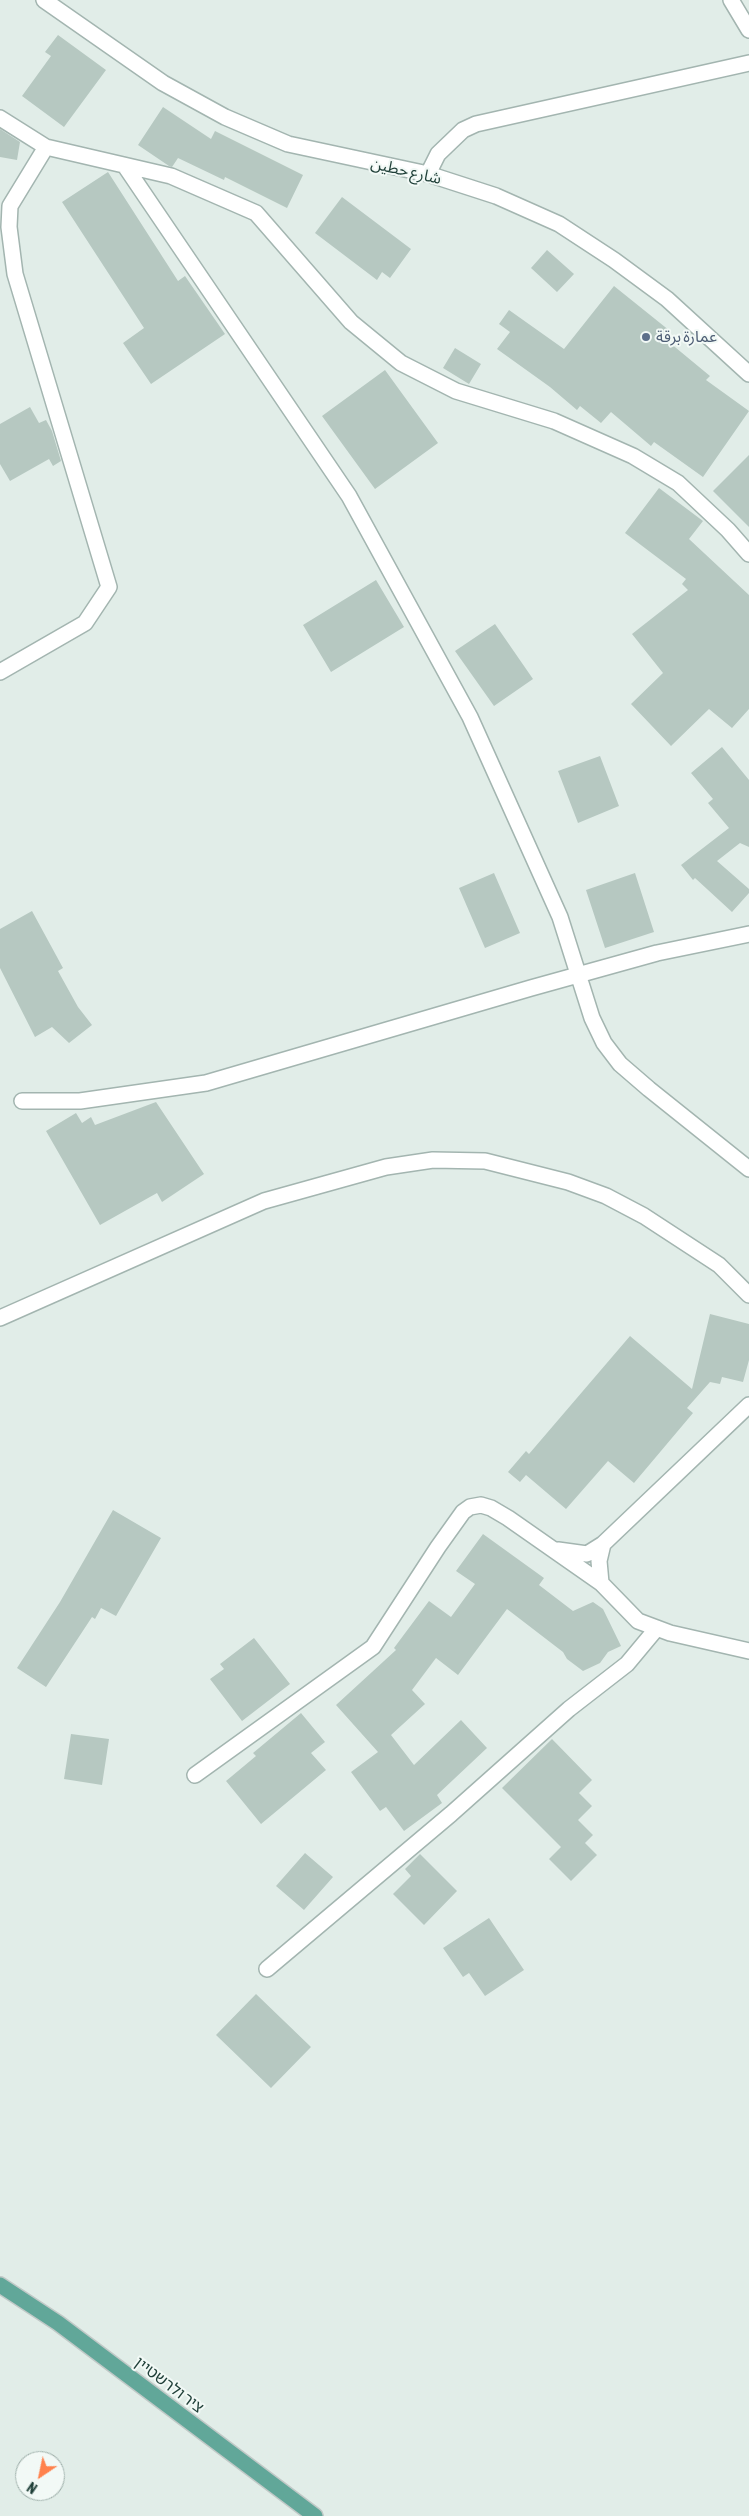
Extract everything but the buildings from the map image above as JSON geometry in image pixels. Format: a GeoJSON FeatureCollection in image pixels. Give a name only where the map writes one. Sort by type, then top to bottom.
{"type":"FeatureCollection","features":[{"type":"Feature","properties":{"kind":"main road","name":"ציר ולרשטיין"},"geometry":{"type":"LineString","coordinates":[[0,2285],[58,2323],[315,2516]]}},
{"type":"Feature","properties":{"kind":"street","name":"شارع حطين"},"geometry":{"type":"LineString","coordinates":[[44,0],[163,83],[226,116],[288,144],[428,174],[496,196],[559,224],[614,260],[667,299],[749,374]]}},
{"type":"Feature","properties":{"kind":"street"},"geometry":{"type":"LineString","coordinates":[[731,0],[749,30]]}},
{"type":"Feature","properties":{"kind":"street"},"geometry":{"type":"LineString","coordinates":[[428,174],[438,154],[463,130],[476,124],[749,64]]}},
{"type":"Feature","properties":{"kind":"street"},"geometry":{"type":"LineString","coordinates":[[0,118],[46,147],[171,176],[256,213],[351,322],[401,363],[456,391],[554,421],[633,456],[678,483],[728,530],[749,554]]}},
{"type":"Feature","properties":{"kind":"street"},"geometry":{"type":"LineString","coordinates":[[0,672],[85,622],[109,587],[14,265],[9,227],[10,206],[46,147]]}},
{"type":"Feature","properties":{"kind":"street"},"geometry":{"type":"LineString","coordinates":[[125,166],[349,496],[470,717],[560,917],[580,974],[592,1018],[604,1043],[620,1064],[749,1169]]}},
{"type":"Feature","properties":{"kind":"street"},"geometry":{"type":"LineString","coordinates":[[22,1101],[80,1101],[206,1083],[580,974],[657,953],[749,934]]}},
{"type":"Feature","properties":{"kind":"street"},"geometry":{"type":"LineString","coordinates":[[0,1318],[264,1201],[386,1167],[433,1160],[485,1161],[559,1179],[606,1196],[644,1216],[719,1265],[749,1295]]}},
{"type":"Feature","properties":{"kind":"street"},"geometry":{"type":"LineString","coordinates":[[550,1547],[572,1554],[587,1554],[603,1544],[749,1405]]}},
{"type":"Feature","properties":{"kind":"street"},"geometry":{"type":"LineString","coordinates":[[733,1419],[749,1418]]}},
{"type":"Feature","properties":{"kind":"street"},"geometry":{"type":"LineString","coordinates":[[195,1775],[373,1647],[438,1546],[463,1512],[470,1507],[481,1506],[491,1508],[550,1547],[601,1583],[638,1621],[657,1628],[749,1651]]}},
{"type":"Feature","properties":{"kind":"street"},"geometry":{"type":"LineString","coordinates":[[601,1583],[599,1561],[603,1544]]}},
{"type":"Feature","properties":{"kind":"street"},"geometry":{"type":"LineString","coordinates":[[267,1969],[451,1814],[569,1709],[627,1664],[657,1628]]}},
{"type":"Feature","properties":{"kind":"place","name":"عمارة برقة"},"geometry":{"type":"Point","coordinates":[646,337]}}]}
